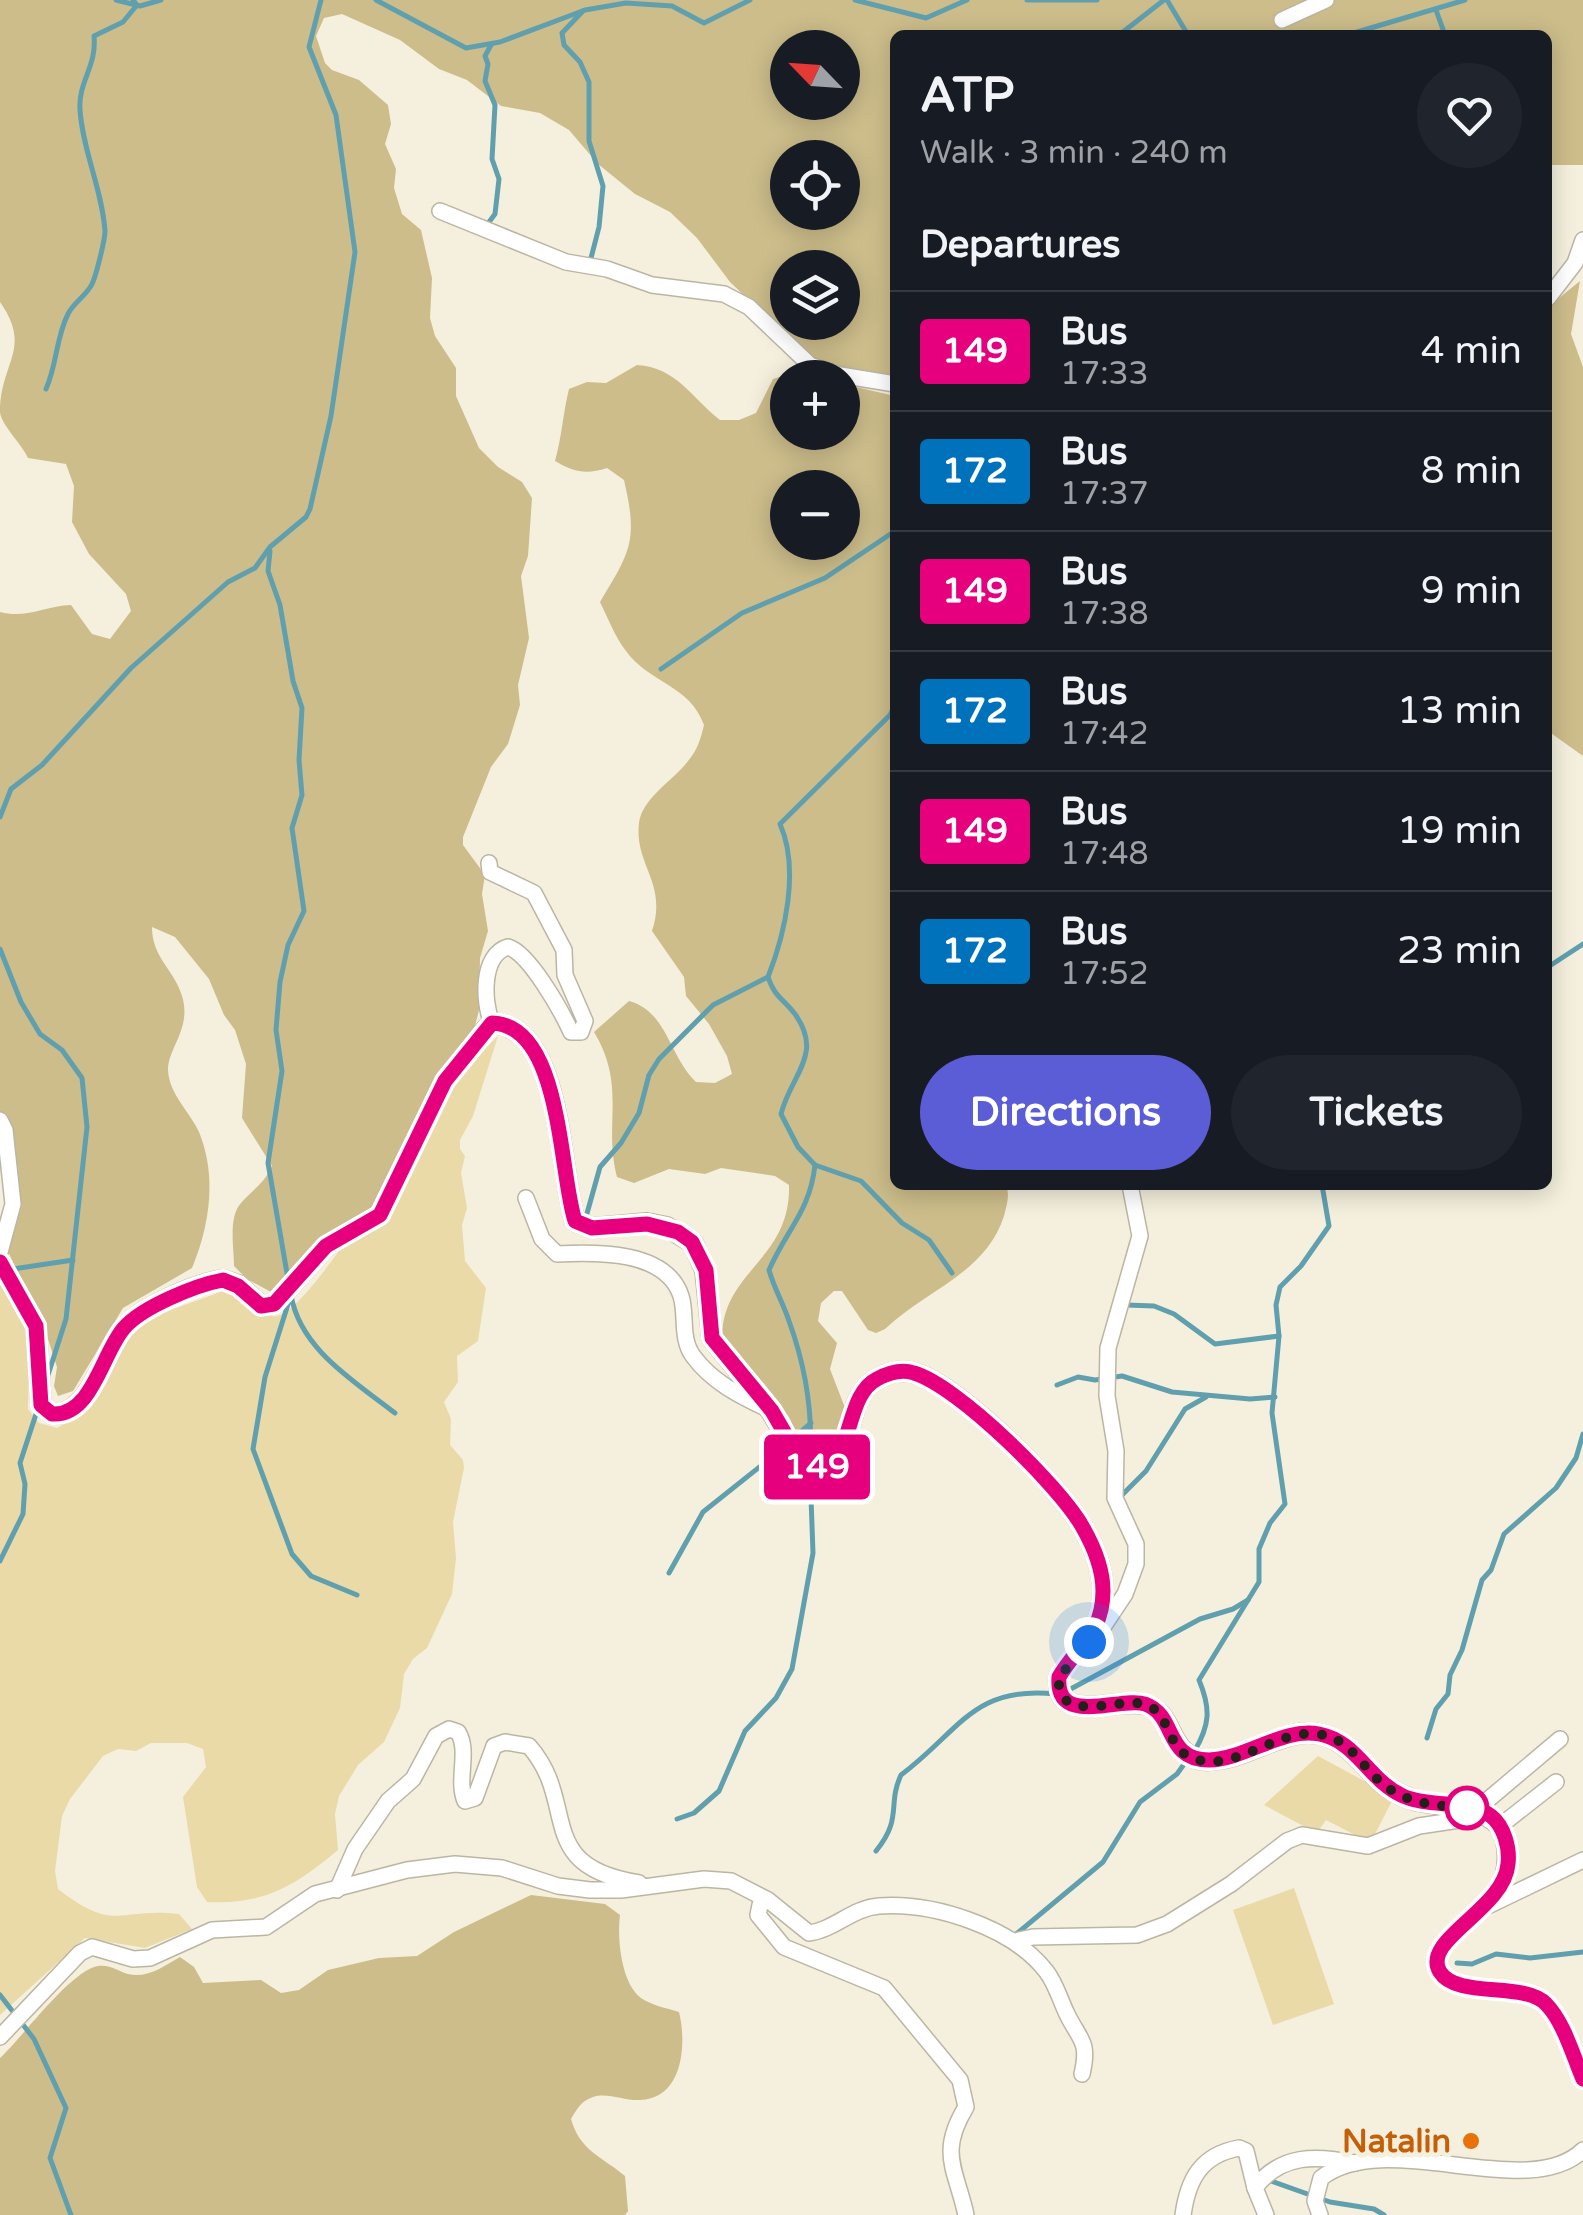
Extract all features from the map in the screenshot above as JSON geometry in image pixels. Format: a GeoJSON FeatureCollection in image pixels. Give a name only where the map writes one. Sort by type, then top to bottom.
{"type":"FeatureCollection","features":[{"type":"Feature","properties":{"kind":"main road"},"geometry":{"type":"LineString","coordinates":[[0,1262],[36,1326],[41,1405],[52,1414],[69,1412],[83,1399],[123,1328],[142,1311],[223,1280],[238,1286],[261,1306],[274,1304],[326,1246],[375,1220],[445,1081],[492,1023],[508,1026],[527,1040],[548,1078],[575,1221],[592,1228],[647,1224],[678,1232],[692,1242],[706,1270],[712,1338],[772,1411],[798,1456],[817,1467],[829,1464],[842,1450],[863,1391],[879,1377],[896,1372],[921,1376],[982,1417],[1069,1507],[1090,1541],[1103,1593],[1089,1642],[1059,1677],[1058,1684],[1068,1700],[1088,1709],[1128,1702],[1146,1704],[1159,1712],[1177,1747],[1189,1757],[1230,1758],[1299,1734],[1318,1734],[1340,1741],[1386,1787],[1402,1796],[1489,1817]]}},
{"type":"Feature","properties":{"kind":"street"},"geometry":{"type":"LineString","coordinates":[[1282,20],[1326,0]]}},
{"type":"Feature","properties":{"kind":"street"},"geometry":{"type":"LineString","coordinates":[[440,211],[566,262],[607,269],[652,285],[724,294],[749,307],[810,365],[840,375],[890,383]]}},
{"type":"Feature","properties":{"kind":"street"},"geometry":{"type":"LineString","coordinates":[[1552,293],[1575,262],[1583,240]]}},
{"type":"Feature","properties":{"kind":"street"},"geometry":{"type":"LineString","coordinates":[[489,863],[490,872],[534,893],[564,950],[565,975],[585,1021],[582,1032],[571,1032],[519,952],[508,946],[497,951],[492,960],[486,1002],[492,1023]]}},
{"type":"Feature","properties":{"kind":"street"},"geometry":{"type":"LineString","coordinates":[[0,1120],[8,1147],[13,1204],[0,1252]]}},
{"type":"Feature","properties":{"kind":"street"},"geometry":{"type":"LineString","coordinates":[[1089,1642],[1126,1594],[1136,1564],[1136,1544],[1114,1498],[1116,1450],[1107,1396],[1108,1348],[1140,1236],[1131,1190]]}},
{"type":"Feature","properties":{"kind":"street"},"geometry":{"type":"LineString","coordinates":[[526,1198],[542,1239],[557,1254],[630,1258],[663,1269],[680,1294],[691,1354],[728,1390],[772,1411]]}},
{"type":"Feature","properties":{"kind":"street"},"geometry":{"type":"LineString","coordinates":[[336,1890],[355,1849],[388,1800],[413,1778],[436,1736],[449,1730],[458,1732],[463,1740],[461,1785],[465,1801],[475,1798],[494,1746],[504,1742],[529,1746],[550,1774],[562,1834],[576,1854],[607,1876],[658,1886]]}},
{"type":"Feature","properties":{"kind":"street"},"geometry":{"type":"LineString","coordinates":[[1489,1817],[1560,1739]]}},
{"type":"Feature","properties":{"kind":"street"},"geometry":{"type":"LineString","coordinates":[[1015,1942],[1034,1937],[1137,1935],[1168,1924],[1232,1884],[1287,1841],[1302,1835],[1368,1846],[1419,1826],[1489,1817],[1556,1782]]}},
{"type":"Feature","properties":{"kind":"street"},"geometry":{"type":"LineString","coordinates":[[1489,1817],[1508,1866],[1498,1892],[1486,1907],[1446,1940],[1436,1958],[1440,1973],[1450,1982],[1541,2000],[1556,2018],[1583,2079]]}},
{"type":"Feature","properties":{"kind":"street"},"geometry":{"type":"LineString","coordinates":[[1486,1907],[1583,1860]]}},
{"type":"Feature","properties":{"kind":"street"},"geometry":{"type":"LineString","coordinates":[[0,2037],[86,1949],[98,1947],[133,1959],[150,1958],[212,1930],[266,1927],[306,1897],[407,1870],[472,1864],[590,1890],[718,1878],[744,1886],[768,1900],[809,1932],[822,1932],[857,1911],[900,1906],[966,1922],[1015,1942],[1046,1971],[1088,2053],[1082,2074]]}},
{"type":"Feature","properties":{"kind":"street"},"geometry":{"type":"LineString","coordinates":[[768,1900],[758,1908],[758,1914],[784,1948],[884,1988],[960,2080],[966,2107],[953,2130],[950,2153],[966,2215]]}},
{"type":"Feature","properties":{"kind":"street"},"geometry":{"type":"LineString","coordinates":[[1184,2215],[1187,2188],[1194,2175],[1218,2154],[1239,2148],[1246,2151],[1266,2215]]}},
{"type":"Feature","properties":{"kind":"street"},"geometry":{"type":"LineString","coordinates":[[1255,2188],[1266,2173],[1289,2160],[1328,2157],[1358,2164],[1435,2162],[1544,2171],[1562,2166],[1583,2150]]}},
{"type":"Feature","properties":{"kind":"street"},"geometry":{"type":"LineString","coordinates":[[1320,2215],[1315,2196],[1320,2178],[1358,2164]]}},
{"type":"Feature","properties":{"kind":"shaded area"},"geometry":{"type":"Polygon","coordinates":[[[0,0],[1583,0],[1583,165],[1552,165],[1552,30],[890,30],[890,379],[860,372],[860,360],[812,360],[791,340],[860,340],[860,250],[770,250],[770,320],[730,282],[697,238],[670,212],[635,194],[598,164],[569,130],[540,113],[501,106],[467,80],[439,69],[400,40],[342,14],[324,18],[316,36],[325,63],[332,70],[359,80],[388,105],[391,124],[385,144],[396,169],[394,188],[402,214],[421,230],[432,278],[430,318],[435,336],[456,368],[456,396],[479,448],[498,467],[522,482],[532,498],[528,556],[521,576],[529,638],[518,685],[520,705],[508,744],[491,767],[463,837],[463,845],[485,875],[482,894],[488,931],[480,958],[479,1010],[474,1030],[432,1090],[402,1145],[376,1206],[281,1289],[271,1292],[247,1279],[234,1266],[233,1224],[237,1209],[272,1166],[242,1118],[246,1064],[235,1030],[209,979],[175,937],[152,927],[159,955],[182,996],[184,1018],[169,1062],[169,1079],[205,1149],[209,1183],[207,1218],[192,1268],[123,1308],[73,1391],[58,1396],[54,1386],[57,1367],[46,1333],[5,1245],[10,1176],[0,1162],[0,612],[18,614],[71,605],[92,634],[110,639],[131,611],[126,594],[89,554],[72,522],[74,486],[66,464],[28,458],[1,417],[1,395],[15,344],[14,332],[0,302],[0,0]]]}},
{"type":"Feature","properties":{"kind":"shaded area"},"geometry":{"type":"Polygon","coordinates":[[[1580,281],[1571,334],[1583,367],[1583,756],[1552,734],[1552,304],[1580,281]]]}},
{"type":"Feature","properties":{"kind":"shaded area"},"geometry":{"type":"Polygon","coordinates":[[[637,365],[651,367],[673,377],[720,420],[739,420],[756,413],[770,385],[770,450],[860,450],[860,388],[890,395],[890,1190],[1007,1190],[1008,1196],[1004,1216],[984,1252],[885,1329],[876,1333],[868,1330],[842,1291],[834,1291],[821,1303],[818,1321],[837,1343],[830,1369],[847,1413],[835,1440],[823,1454],[814,1453],[800,1442],[789,1417],[722,1337],[725,1314],[733,1296],[780,1231],[789,1185],[775,1176],[721,1168],[705,1174],[669,1169],[634,1183],[617,1177],[610,1070],[594,1032],[629,1001],[652,1014],[696,1082],[715,1083],[732,1074],[709,1024],[686,996],[684,977],[652,931],[656,900],[639,838],[639,823],[646,805],[691,757],[704,725],[689,701],[635,662],[615,634],[600,602],[625,557],[631,517],[624,480],[607,468],[580,471],[555,461],[569,389],[587,382],[606,383],[637,365]]]}},
{"type":"Feature","properties":{"kind":"shaded area"},"geometry":{"type":"Polygon","coordinates":[[[498,1036],[473,1116],[460,1140],[465,1156],[461,1173],[467,1208],[462,1225],[465,1261],[486,1288],[478,1341],[457,1356],[458,1382],[444,1402],[451,1419],[450,1445],[463,1460],[464,1468],[453,1522],[456,1558],[452,1594],[427,1648],[413,1659],[404,1674],[400,1708],[384,1742],[358,1765],[339,1796],[335,1814],[338,1850],[278,1891],[245,1900],[207,1902],[197,1887],[183,1797],[206,1767],[203,1749],[187,1743],[151,1743],[136,1751],[118,1749],[103,1756],[62,1816],[55,1871],[58,1889],[77,1903],[106,1915],[179,1914],[192,1929],[145,1948],[85,1938],[0,2015],[0,1276],[30,1326],[28,1409],[39,1423],[57,1428],[82,1414],[118,1348],[143,1320],[223,1291],[270,1316],[293,1306],[340,1250],[451,1086],[498,1036]]]}},
{"type":"Feature","properties":{"kind":"shaded area"},"geometry":{"type":"Polygon","coordinates":[[[1318,1756],[1394,1797],[1374,1836],[1361,1838],[1326,1820],[1319,1830],[1309,1829],[1264,1805],[1318,1756]]]}},
{"type":"Feature","properties":{"kind":"shaded area"},"geometry":{"type":"Polygon","coordinates":[[[1294,1888],[1334,2004],[1273,2025],[1233,1910],[1294,1888]]]}},
{"type":"Feature","properties":{"kind":"shaded area"},"geometry":{"type":"Polygon","coordinates":[[[531,1895],[605,1904],[620,1915],[622,1960],[634,1991],[649,2003],[679,2012],[682,2054],[679,2068],[665,2090],[640,2100],[593,2097],[582,2103],[571,2119],[586,2146],[625,2176],[625,2215],[0,2215],[0,2058],[60,1992],[87,1971],[102,1966],[142,1975],[180,1957],[194,1967],[203,1983],[261,1980],[281,1993],[299,1990],[328,1970],[379,1958],[417,1956],[454,1932],[531,1895]]]}},
{"type":"Feature","properties":{"kind":"waterway"},"geometry":{"type":"LineString","coordinates":[[116,0],[140,6],[161,0]]}},
{"type":"Feature","properties":{"kind":"waterway"},"geometry":{"type":"LineString","coordinates":[[46,389],[64,323],[92,284],[105,236],[80,110],[94,36],[123,22],[137,5],[133,0]]}},
{"type":"Feature","properties":{"kind":"waterway"},"geometry":{"type":"LineString","coordinates":[[0,817],[11,789],[42,765],[131,668],[228,582],[255,568],[270,547],[306,517],[310,509],[331,416],[355,252],[336,115],[309,47],[321,0]]}},
{"type":"Feature","properties":{"kind":"waterway"},"geometry":{"type":"LineString","coordinates":[[376,0],[466,48],[500,42],[585,10],[626,3],[672,6],[704,23],[750,0]]}},
{"type":"Feature","properties":{"kind":"waterway"},"geometry":{"type":"LineString","coordinates":[[855,0],[926,18],[967,0]]}},
{"type":"Feature","properties":{"kind":"waterway"},"geometry":{"type":"LineString","coordinates":[[1027,0],[1097,0]]}},
{"type":"Feature","properties":{"kind":"waterway"},"geometry":{"type":"LineString","coordinates":[[1125,30],[1164,0]]}},
{"type":"Feature","properties":{"kind":"waterway"},"geometry":{"type":"LineString","coordinates":[[1167,0],[1185,30]]}},
{"type":"Feature","properties":{"kind":"waterway"},"geometry":{"type":"LineString","coordinates":[[1364,30],[1465,0]]}},
{"type":"Feature","properties":{"kind":"waterway"},"geometry":{"type":"LineString","coordinates":[[1436,10],[1443,30]]}},
{"type":"Feature","properties":{"kind":"waterway"},"geometry":{"type":"LineString","coordinates":[[583,11],[562,33],[564,45],[580,62],[589,82],[589,141],[603,186],[590,262]]}},
{"type":"Feature","properties":{"kind":"waterway"},"geometry":{"type":"LineString","coordinates":[[486,226],[495,214],[499,179],[492,159],[495,105],[485,81],[485,56],[491,45]]}},
{"type":"Feature","properties":{"kind":"waterway"},"geometry":{"type":"LineString","coordinates":[[661,669],[742,613],[825,578],[890,534]]}},
{"type":"Feature","properties":{"kind":"waterway"},"geometry":{"type":"LineString","coordinates":[[270,551],[268,571],[280,605],[293,681],[302,708],[302,795],[292,828],[304,911],[288,945],[280,982],[276,1030],[282,1071],[268,1163],[288,1279]]}},
{"type":"Feature","properties":{"kind":"waterway"},"geometry":{"type":"LineString","coordinates":[[810,1459],[809,1406],[803,1372],[769,1270],[803,1208],[815,1165],[798,1147],[781,1114],[803,1064],[806,1041],[795,1014],[776,994],[768,977],[788,901],[789,861],[780,824],[890,715]]}},
{"type":"Feature","properties":{"kind":"waterway"},"geometry":{"type":"LineString","coordinates":[[1552,964],[1583,944]]}},
{"type":"Feature","properties":{"kind":"waterway"},"geometry":{"type":"LineString","coordinates":[[0,949],[21,1002],[40,1034],[62,1050],[82,1078],[87,1127],[66,1319],[47,1378]]}},
{"type":"Feature","properties":{"kind":"waterway"},"geometry":{"type":"LineString","coordinates":[[586,1217],[600,1167],[639,1113],[649,1075],[659,1059],[713,1005],[768,977]]}},
{"type":"Feature","properties":{"kind":"waterway"},"geometry":{"type":"LineString","coordinates":[[815,1165],[861,1181],[902,1223],[929,1240],[952,1273]]}},
{"type":"Feature","properties":{"kind":"waterway"},"geometry":{"type":"LineString","coordinates":[[1194,1752],[1207,1717],[1199,1680],[1259,1582],[1259,1549],[1270,1523],[1285,1504],[1272,1413],[1279,1336],[1276,1305],[1280,1287],[1301,1266],[1329,1226],[1323,1190]]}},
{"type":"Feature","properties":{"kind":"waterway"},"geometry":{"type":"LineString","coordinates":[[13,1269],[73,1260]]}},
{"type":"Feature","properties":{"kind":"waterway"},"geometry":{"type":"LineString","coordinates":[[291,1295],[296,1314],[317,1348],[395,1413]]}},
{"type":"Feature","properties":{"kind":"waterway"},"geometry":{"type":"LineString","coordinates":[[290,1298],[265,1377],[253,1449],[292,1554],[311,1576],[357,1595]]}},
{"type":"Feature","properties":{"kind":"waterway"},"geometry":{"type":"LineString","coordinates":[[1126,1305],[1154,1306],[1174,1314],[1215,1344],[1279,1336]]}},
{"type":"Feature","properties":{"kind":"waterway"},"geometry":{"type":"LineString","coordinates":[[1057,1385],[1078,1377],[1095,1380],[1122,1376],[1172,1392],[1250,1399],[1275,1397]]}},
{"type":"Feature","properties":{"kind":"waterway"},"geometry":{"type":"LineString","coordinates":[[1122,1495],[1146,1471],[1185,1409],[1206,1397]]}},
{"type":"Feature","properties":{"kind":"waterway"},"geometry":{"type":"LineString","coordinates":[[0,1561],[23,1514],[25,1484],[20,1463],[38,1408]]}},
{"type":"Feature","properties":{"kind":"waterway"},"geometry":{"type":"LineString","coordinates":[[795,1437],[811,1423]]}},
{"type":"Feature","properties":{"kind":"waterway"},"geometry":{"type":"LineString","coordinates":[[1427,1738],[1436,1709],[1448,1694],[1450,1675],[1462,1650],[1482,1580],[1491,1570],[1504,1534],[1556,1488],[1576,1458],[1583,1434]]}},
{"type":"Feature","properties":{"kind":"waterway"},"geometry":{"type":"LineString","coordinates":[[669,1573],[703,1512],[787,1445]]}},
{"type":"Feature","properties":{"kind":"waterway"},"geometry":{"type":"LineString","coordinates":[[677,1819],[694,1813],[719,1791],[745,1731],[776,1698],[792,1669],[813,1553],[810,1470]]}},
{"type":"Feature","properties":{"kind":"waterway"},"geometry":{"type":"LineString","coordinates":[[1067,1691],[1200,1619],[1248,1600]]}},
{"type":"Feature","properties":{"kind":"waterway"},"geometry":{"type":"LineString","coordinates":[[876,1851],[892,1820],[901,1775],[954,1728],[986,1704],[1005,1697],[1056,1694]]}},
{"type":"Feature","properties":{"kind":"waterway"},"geometry":{"type":"LineString","coordinates":[[1015,1935],[1103,1862],[1140,1802],[1177,1774],[1187,1760]]}},
{"type":"Feature","properties":{"kind":"waterway"},"geometry":{"type":"LineString","coordinates":[[1457,1963],[1472,1964],[1496,1954],[1530,1958],[1583,1952]]}},
{"type":"Feature","properties":{"kind":"waterway"},"geometry":{"type":"LineString","coordinates":[[0,1995],[34,2039],[66,2108],[50,2158],[71,2215]]}},
{"type":"Feature","properties":{"kind":"waterway"},"geometry":{"type":"LineString","coordinates":[[1268,2180],[1330,2202],[1374,2209],[1384,2215]]}},
{"type":"Feature","properties":{"kind":"bus line","name":"149"},"geometry":{"type":"LineString","coordinates":[[0,1262],[36,1326],[41,1405],[52,1414],[69,1412],[83,1399],[123,1328],[142,1311],[223,1280],[238,1286],[261,1306],[274,1304],[326,1246],[375,1220],[445,1081],[492,1023],[514,1029],[527,1040],[548,1078],[575,1221],[592,1228],[634,1222],[667,1227],[692,1242],[706,1270],[712,1338],[772,1411],[798,1456],[817,1467],[829,1464],[842,1450],[863,1391],[879,1377],[909,1371],[937,1384],[982,1417],[1069,1507],[1096,1557],[1103,1593],[1089,1642],[1059,1677],[1058,1684],[1068,1700],[1088,1709],[1128,1702],[1146,1704],[1159,1712],[1177,1747],[1189,1757],[1206,1760],[1230,1758],[1299,1734],[1318,1734],[1340,1741],[1386,1787],[1402,1796],[1433,1806],[1477,1809],[1490,1815],[1500,1826],[1508,1852],[1505,1877],[1486,1907],[1446,1940],[1436,1958],[1437,1966],[1450,1982],[1534,1997],[1548,2005],[1583,2079]]}},
{"type":"Feature","properties":{"kind":"place","name":"Natalin"},"geometry":{"type":"Point","coordinates":[1471,2141]}},
{"type":"Feature","properties":{"kind":"route"},"geometry":{"type":"LineString","coordinates":[[1089,1642],[1059,1677],[1058,1684],[1068,1700],[1088,1709],[1128,1702],[1146,1704],[1159,1712],[1177,1747],[1189,1757],[1230,1758],[1299,1734],[1318,1734],[1340,1741],[1386,1787],[1402,1796],[1433,1806],[1477,1809],[1467,1808]]}}]}
